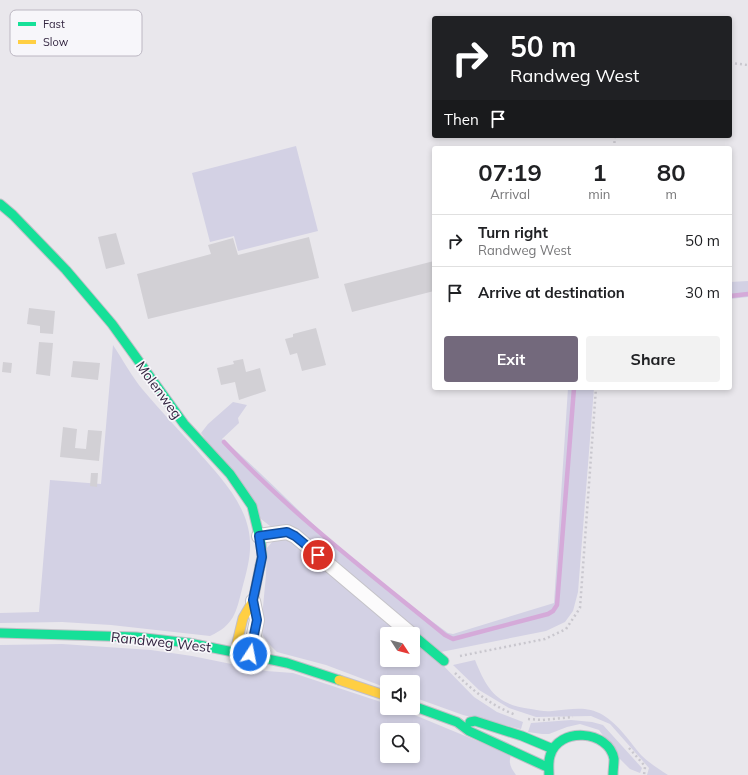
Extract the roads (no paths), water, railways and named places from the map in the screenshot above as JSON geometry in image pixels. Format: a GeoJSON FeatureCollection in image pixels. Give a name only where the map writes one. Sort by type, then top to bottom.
{"type":"FeatureCollection","features":[{"type":"Feature","properties":{"kind":"street","name":"Molenweg"},"geometry":{"type":"LineString","coordinates":[[0,204],[18,220],[82,288],[112,324],[184,424],[230,474],[252,506],[262,557],[253,600],[243,618],[235,651]]}},
{"type":"Feature","properties":{"kind":"street"},"geometry":{"type":"LineString","coordinates":[[259,536],[287,532],[295,536],[403,627]]}},
{"type":"Feature","properties":{"kind":"street","name":"Molenweg"},"geometry":{"type":"LineString","coordinates":[[250,654],[257,620],[253,600]]}},
{"type":"Feature","properties":{"kind":"street","name":"Randweg West"},"geometry":{"type":"LineString","coordinates":[[0,633],[136,637],[189,643],[250,654],[287,663],[380,694]]}},
{"type":"Feature","properties":{"kind":"street"},"geometry":{"type":"LineString","coordinates":[[420,642],[444,661]]}},
{"type":"Feature","properties":{"kind":"street"},"geometry":{"type":"LineString","coordinates":[[420,709],[457,722],[469,731],[548,771],[549,757],[560,740],[571,735],[582,734],[593,736],[603,741],[610,750],[614,761],[613,773],[623,775]]}},
{"type":"Feature","properties":{"kind":"street"},"geometry":{"type":"LineString","coordinates":[[457,722],[475,722],[522,736],[553,749]]}},
{"type":"Feature","properties":{"kind":"waterway"},"geometry":{"type":"LineString","coordinates":[[732,296],[748,294]]}},
{"type":"Feature","properties":{"kind":"waterway"},"geometry":{"type":"LineString","coordinates":[[224,442],[276,494],[303,518],[359,566],[445,635],[453,639],[548,614],[553,611],[557,605],[574,390]]}}]}
